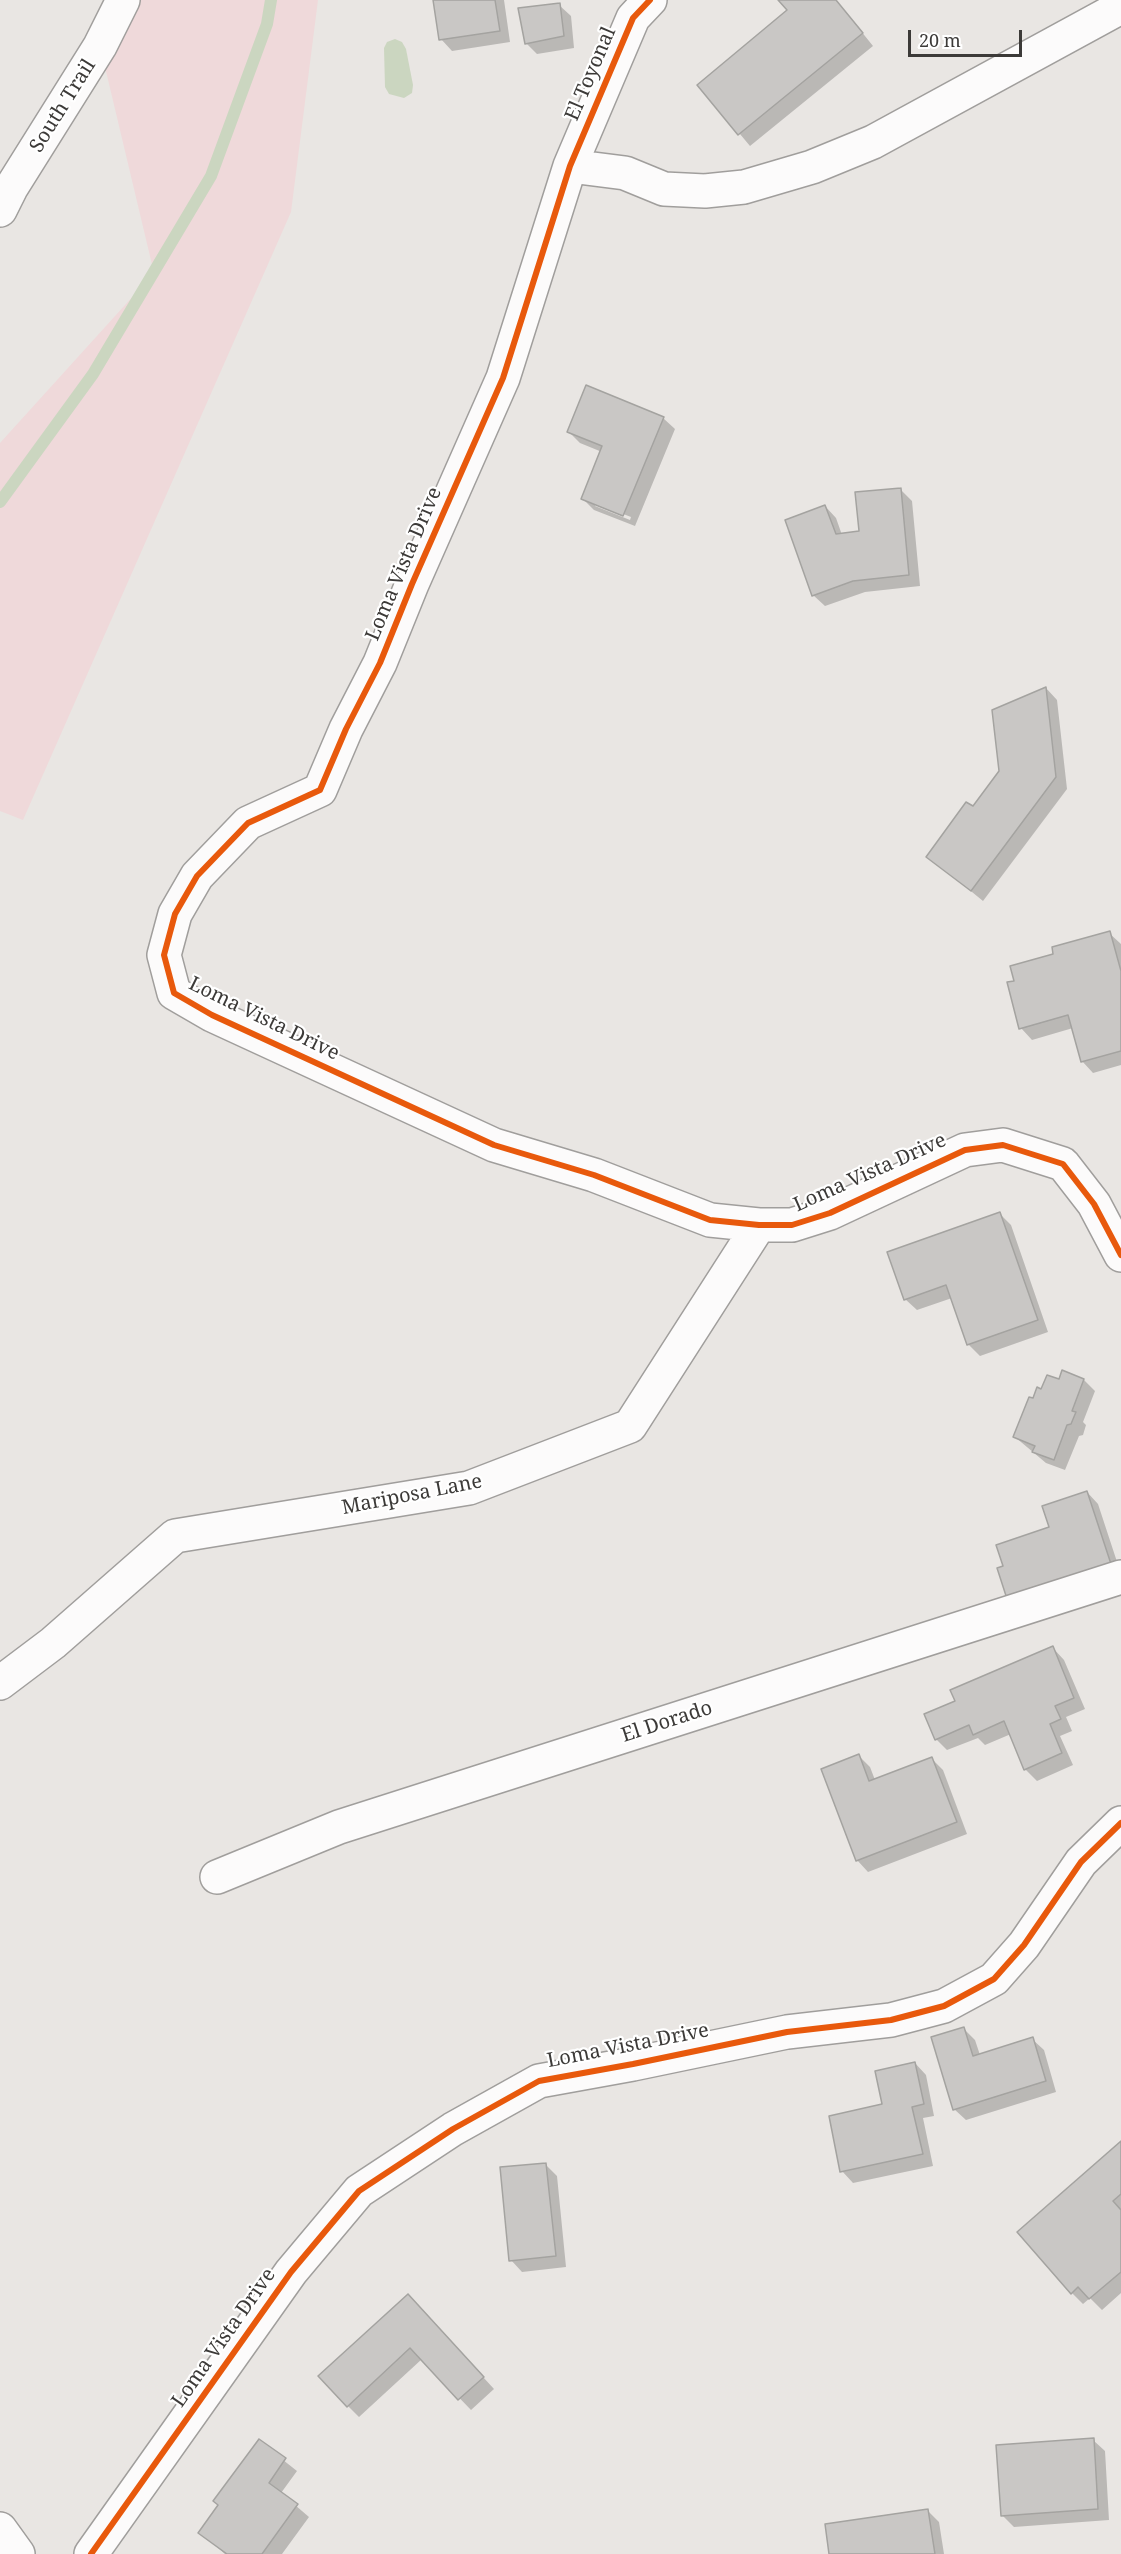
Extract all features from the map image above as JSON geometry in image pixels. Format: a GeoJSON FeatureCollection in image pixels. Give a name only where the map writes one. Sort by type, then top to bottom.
{"type":"FeatureCollection","features":[{"type":"Feature","properties":{"kind":"street","name":"South Trail"},"geometry":{"type":"LineString","coordinates":[[0,210],[11,188],[100,46],[123,0]]}},
{"type":"Feature","properties":{"kind":"street","name":"El Toyonal"},"geometry":{"type":"LineString","coordinates":[[570,166],[632,5]]}},
{"type":"Feature","properties":{"kind":"street"},"geometry":{"type":"LineString","coordinates":[[570,166],[626,172],[664,189],[705,191],[744,187],[812,167],[873,142],[1121,7]]}},
{"type":"Feature","properties":{"kind":"street","name":"Loma Vista Drive"},"geometry":{"type":"LineString","coordinates":[[570,166],[503,378],[412,584],[380,663],[346,729],[320,790],[248,823],[197,876],[175,914],[164,955],[174,993],[203,1010],[494,1145],[594,1175],[710,1220],[759,1225],[792,1225],[831,1213],[965,1150],[1003,1145],[1063,1164],[1094,1204],[1121,1255]]}},
{"type":"Feature","properties":{"kind":"street","name":"Mariposa Lane"},"geometry":{"type":"LineString","coordinates":[[0,1683],[53,1643],[175,1536],[469,1488],[630,1426],[759,1225]]}},
{"type":"Feature","properties":{"kind":"street","name":"El Dorado"},"geometry":{"type":"LineString","coordinates":[[217,1877],[339,1827],[1121,1577]]}},
{"type":"Feature","properties":{"kind":"street","name":"Loma Vista Drive"},"geometry":{"type":"LineString","coordinates":[[91,2554],[291,2272],[359,2192],[453,2129],[539,2081],[787,2032],[891,2020],[944,2006],[994,1979],[1024,1945],[1081,1862],[1121,1823]]}},
{"type":"Feature","properties":{"kind":"street"},"geometry":{"type":"LineString","coordinates":[[0,2529],[18,2554]]}},
{"type":"Feature","properties":{"kind":"shaded area"},"geometry":{"type":"Polygon","coordinates":[[[123,0],[318,0],[291,212],[23,820],[0,811],[0,443],[154,273],[100,46],[123,0]]]}},
{"type":"Feature","properties":{"kind":"shaded area"},"geometry":{"type":"Polygon","coordinates":[[[395,39],[402,42],[406,49],[413,85],[412,93],[404,98],[389,94],[385,87],[384,48],[387,42],[395,39]]]}},
{"type":"Feature","properties":{"kind":"building"},"geometry":{"type":"Polygon","coordinates":[[[433,0],[495,0],[500,31],[439,40],[433,0]]]}},
{"type":"Feature","properties":{"kind":"building"},"geometry":{"type":"Polygon","coordinates":[[[778,0],[836,0],[863,33],[738,135],[697,85],[787,10],[778,0]]]}},
{"type":"Feature","properties":{"kind":"building"},"geometry":{"type":"Polygon","coordinates":[[[560,3],[564,36],[525,44],[518,8],[560,3]]]}},
{"type":"Feature","properties":{"kind":"building"},"geometry":{"type":"Polygon","coordinates":[[[586,385],[664,417],[623,516],[581,499],[602,446],[567,432],[586,385]]]}},
{"type":"Feature","properties":{"kind":"building"},"geometry":{"type":"Polygon","coordinates":[[[901,488],[909,575],[853,581],[812,596],[785,520],[825,505],[836,534],[859,531],[855,492],[901,488]]]}},
{"type":"Feature","properties":{"kind":"building"},"geometry":{"type":"Polygon","coordinates":[[[1046,687],[1056,777],[971,891],[926,857],[966,802],[973,806],[999,771],[992,710],[1046,687]]]}},
{"type":"Feature","properties":{"kind":"building"},"geometry":{"type":"Polygon","coordinates":[[[1110,931],[1121,971],[1121,1051],[1081,1062],[1068,1015],[1019,1029],[1007,982],[1014,981],[1010,966],[1053,954],[1052,947],[1110,931]]]}},
{"type":"Feature","properties":{"kind":"building"},"geometry":{"type":"Polygon","coordinates":[[[1000,1212],[1038,1320],[967,1345],[946,1285],[904,1300],[887,1252],[1000,1212]]]}},
{"type":"Feature","properties":{"kind":"building"},"geometry":{"type":"Polygon","coordinates":[[[1062,1370],[1084,1379],[1072,1411],[1076,1412],[1071,1424],[1067,1425],[1054,1460],[1032,1452],[1035,1446],[1013,1437],[1029,1397],[1033,1398],[1037,1387],[1041,1389],[1047,1375],[1059,1379],[1062,1370]]]}},
{"type":"Feature","properties":{"kind":"building"},"geometry":{"type":"Polygon","coordinates":[[[1087,1491],[1113,1570],[1009,1605],[997,1568],[1003,1566],[996,1545],[1049,1527],[1042,1506],[1087,1491]]]}},
{"type":"Feature","properties":{"kind":"building"},"geometry":{"type":"Polygon","coordinates":[[[1053,1646],[1074,1698],[1055,1706],[1061,1719],[1050,1724],[1062,1753],[1024,1770],[1004,1721],[973,1735],[969,1725],[935,1740],[924,1714],[955,1701],[950,1690],[1053,1646]]]}},
{"type":"Feature","properties":{"kind":"building"},"geometry":{"type":"Polygon","coordinates":[[[859,1754],[869,1781],[932,1757],[957,1822],[856,1861],[821,1769],[859,1754]]]}},
{"type":"Feature","properties":{"kind":"building"},"geometry":{"type":"Polygon","coordinates":[[[964,2027],[973,2056],[1033,2037],[1046,2081],[953,2110],[931,2037],[964,2027]]]}},
{"type":"Feature","properties":{"kind":"building"},"geometry":{"type":"Polygon","coordinates":[[[915,2062],[924,2104],[912,2107],[923,2154],[840,2172],[829,2116],[882,2104],[875,2071],[915,2062]]]}},
{"type":"Feature","properties":{"kind":"building"},"geometry":{"type":"Polygon","coordinates":[[[1121,2141],[1121,2194],[1113,2201],[1121,2210],[1121,2272],[1089,2299],[1078,2287],[1071,2294],[1017,2232],[1121,2141]]]}},
{"type":"Feature","properties":{"kind":"building"},"geometry":{"type":"Polygon","coordinates":[[[546,2163],[556,2256],[509,2261],[500,2167],[546,2163]]]}},
{"type":"Feature","properties":{"kind":"building"},"geometry":{"type":"Polygon","coordinates":[[[408,2294],[484,2377],[458,2400],[410,2348],[347,2407],[318,2376],[408,2294]]]}},
{"type":"Feature","properties":{"kind":"building"},"geometry":{"type":"Polygon","coordinates":[[[1094,2438],[1098,2509],[1001,2516],[996,2445],[1094,2438]]]}},
{"type":"Feature","properties":{"kind":"building"},"geometry":{"type":"Polygon","coordinates":[[[259,2439],[286,2458],[269,2483],[298,2504],[262,2554],[227,2554],[198,2533],[218,2505],[213,2501],[259,2439]]]}},
{"type":"Feature","properties":{"kind":"building"},"geometry":{"type":"Polygon","coordinates":[[[928,2509],[935,2554],[829,2554],[825,2524],[928,2509]]]}},
{"type":"Feature","properties":{"kind":"waterway"},"geometry":{"type":"LineString","coordinates":[[0,502],[93,374],[211,176],[267,24],[271,0]]}},
{"type":"Feature","properties":{"kind":"cycle path"},"geometry":{"type":"LineString","coordinates":[[650,0],[633,18],[570,166],[503,378],[412,584],[380,663],[346,729],[320,790],[248,823],[197,876],[175,914],[164,955],[174,993],[212,1015],[494,1145],[594,1175],[710,1220],[759,1225],[792,1225],[830,1213],[965,1150],[1003,1145],[1063,1164],[1094,1204],[1121,1255]]}},
{"type":"Feature","properties":{"kind":"cycle path"},"geometry":{"type":"LineString","coordinates":[[91,2554],[291,2272],[359,2191],[453,2129],[539,2081],[787,2032],[891,2020],[944,2006],[994,1979],[1024,1945],[1081,1862],[1121,1823]]}}]}
